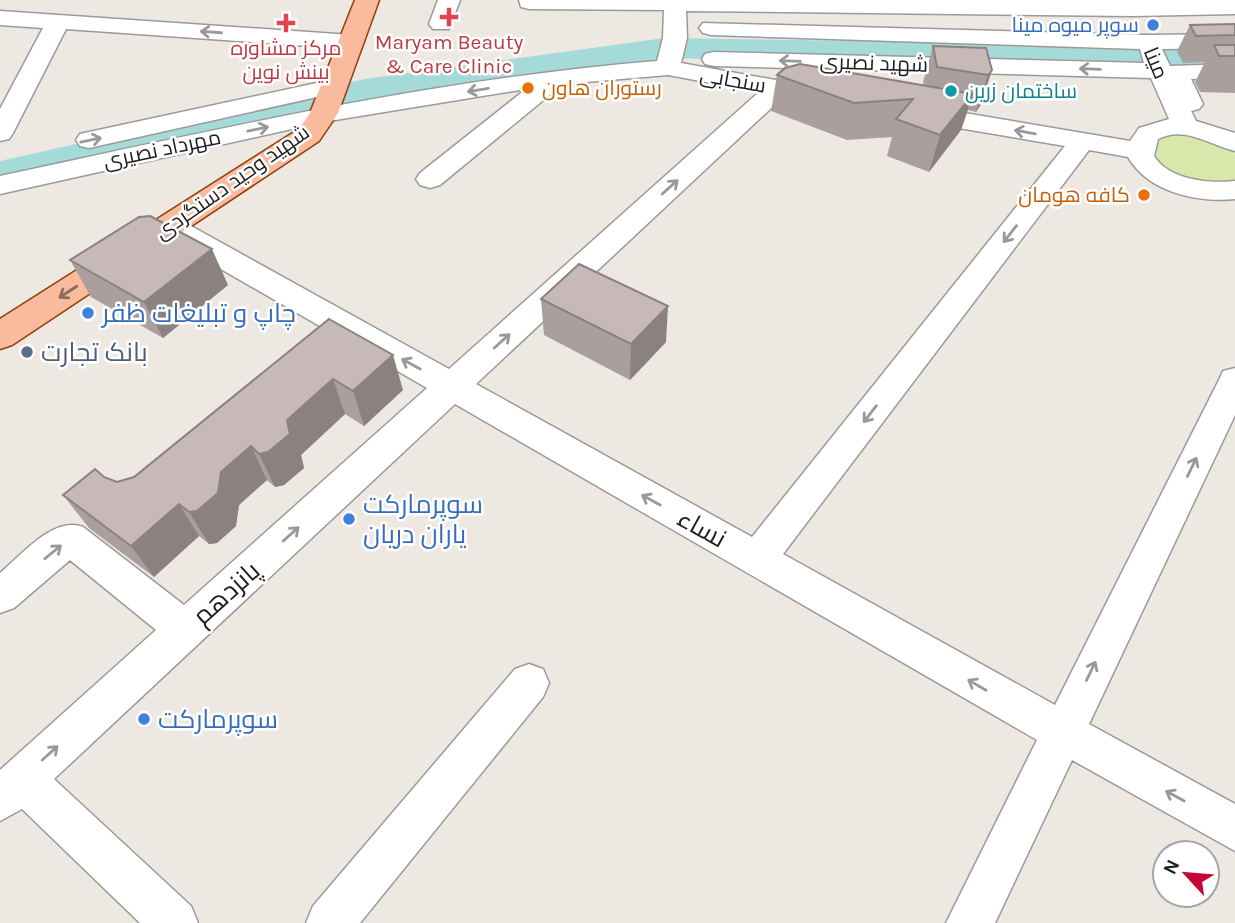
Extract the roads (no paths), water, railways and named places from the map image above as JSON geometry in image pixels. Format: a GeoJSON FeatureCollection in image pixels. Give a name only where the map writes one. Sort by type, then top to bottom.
{"type":"FeatureCollection","features":[{"type":"Feature","properties":{"kind":"main road","name":"شهید وحید دستگردی"},"geometry":{"type":"LineString","coordinates":[[0,336],[309,135],[329,100],[367,0]]}},
{"type":"Feature","properties":{"kind":"street"},"geometry":{"type":"LineString","coordinates":[[116,26],[134,0]]}},
{"type":"Feature","properties":{"kind":"street"},"geometry":{"type":"LineString","coordinates":[[441,23],[449,0]]}},
{"type":"Feature","properties":{"kind":"street"},"geometry":{"type":"LineString","coordinates":[[672,55],[675,1]]}},
{"type":"Feature","properties":{"kind":"street"},"geometry":{"type":"LineString","coordinates":[[529,2],[874,2],[1235,7]]}},
{"type":"Feature","properties":{"kind":"street","name":"مینا"},"geometry":{"type":"LineString","coordinates":[[1129,5],[1147,42],[1167,71],[1193,128]]}},
{"type":"Feature","properties":{"kind":"street"},"geometry":{"type":"LineString","coordinates":[[0,18],[352,42]]}},
{"type":"Feature","properties":{"kind":"street"},"geometry":{"type":"LineString","coordinates":[[0,133],[58,22]]}},
{"type":"Feature","properties":{"kind":"street","name":"شهید نصیری"},"geometry":{"type":"LineString","coordinates":[[711,28],[1147,42],[1235,41]]}},
{"type":"Feature","properties":{"kind":"street","name":"شهید نصیری"},"geometry":{"type":"LineString","coordinates":[[672,55],[1235,71]]}},
{"type":"Feature","properties":{"kind":"street","name":"سنجابی"},"geometry":{"type":"LineString","coordinates":[[329,100],[555,77],[672,55],[778,88],[844,100]]}},
{"type":"Feature","properties":{"kind":"street"},"geometry":{"type":"LineString","coordinates":[[430,179],[555,77]]}},
{"type":"Feature","properties":{"kind":"street"},"geometry":{"type":"LineString","coordinates":[[201,116],[218,82]]}},
{"type":"Feature","properties":{"kind":"street","name":"پانزدهم"},"geometry":{"type":"LineString","coordinates":[[11,789],[778,88]]}},
{"type":"Feature","properties":{"kind":"street"},"geometry":{"type":"LineString","coordinates":[[0,160],[201,116],[329,100]]}},
{"type":"Feature","properties":{"kind":"street","name":"مهرداد نصیری"},"geometry":{"type":"LineString","coordinates":[[0,185],[329,100]]}},
{"type":"Feature","properties":{"kind":"street"},"geometry":{"type":"LineString","coordinates":[[897,109],[1141,151]]}},
{"type":"Feature","properties":{"kind":"street"},"geometry":{"type":"LineString","coordinates":[[1235,143],[1193,128],[1157,130],[1142,142],[1141,151],[1146,163],[1173,183],[1224,191],[1235,218]]}},
{"type":"Feature","properties":{"kind":"street"},"geometry":{"type":"LineString","coordinates":[[757,559],[1082,142]]}},
{"type":"Feature","properties":{"kind":"street","name":"نساء"},"geometry":{"type":"LineString","coordinates":[[169,227],[337,337],[452,387],[1235,829]]}},
{"type":"Feature","properties":{"kind":"street"},"geometry":{"type":"LineString","coordinates":[[970,923],[1235,380]]}},
{"type":"Feature","properties":{"kind":"street"},"geometry":{"type":"LineString","coordinates":[[0,596],[70,538],[186,630]]}},
{"type":"Feature","properties":{"kind":"street"},"geometry":{"type":"LineString","coordinates":[[330,923],[529,683]]}},
{"type":"Feature","properties":{"kind":"street"},"geometry":{"type":"LineString","coordinates":[[11,789],[174,923]]}},
{"type":"Feature","properties":{"kind":"waterway"},"geometry":{"type":"LineString","coordinates":[[0,173],[365,90],[665,48],[1235,58]]}},
{"type":"Feature","properties":{"kind":"place","name":"Maryam Beauty & Care Clinic"},"geometry":{"type":"Point","coordinates":[449,17]}},
{"type":"Feature","properties":{"kind":"place","name":"مرکز مشاوره بینش نوین"},"geometry":{"type":"Point","coordinates":[286,23]}},
{"type":"Feature","properties":{"kind":"place","name":"سوپر میوه مینا"},"geometry":{"type":"Point","coordinates":[1153,25]}},
{"type":"Feature","properties":{"kind":"place","name":"رستوران هاون"},"geometry":{"type":"Point","coordinates":[528,88]}},
{"type":"Feature","properties":{"kind":"place","name":"ساختمان زرین"},"geometry":{"type":"Point","coordinates":[951,91]}},
{"type":"Feature","properties":{"kind":"place","name":"کافه هومان"},"geometry":{"type":"Point","coordinates":[1144,195]}},
{"type":"Feature","properties":{"kind":"place","name":"چاپ و تبلیغات ظفر"},"geometry":{"type":"Point","coordinates":[88,313]}},
{"type":"Feature","properties":{"kind":"place","name":"بانک تجارت"},"geometry":{"type":"Point","coordinates":[27,352]}},
{"type":"Feature","properties":{"kind":"place","name":"سوپرمارکت یاران دریان"},"geometry":{"type":"Point","coordinates":[349,519]}},
{"type":"Feature","properties":{"kind":"place","name":"سوپرمارکت"},"geometry":{"type":"Point","coordinates":[144,719]}}]}
